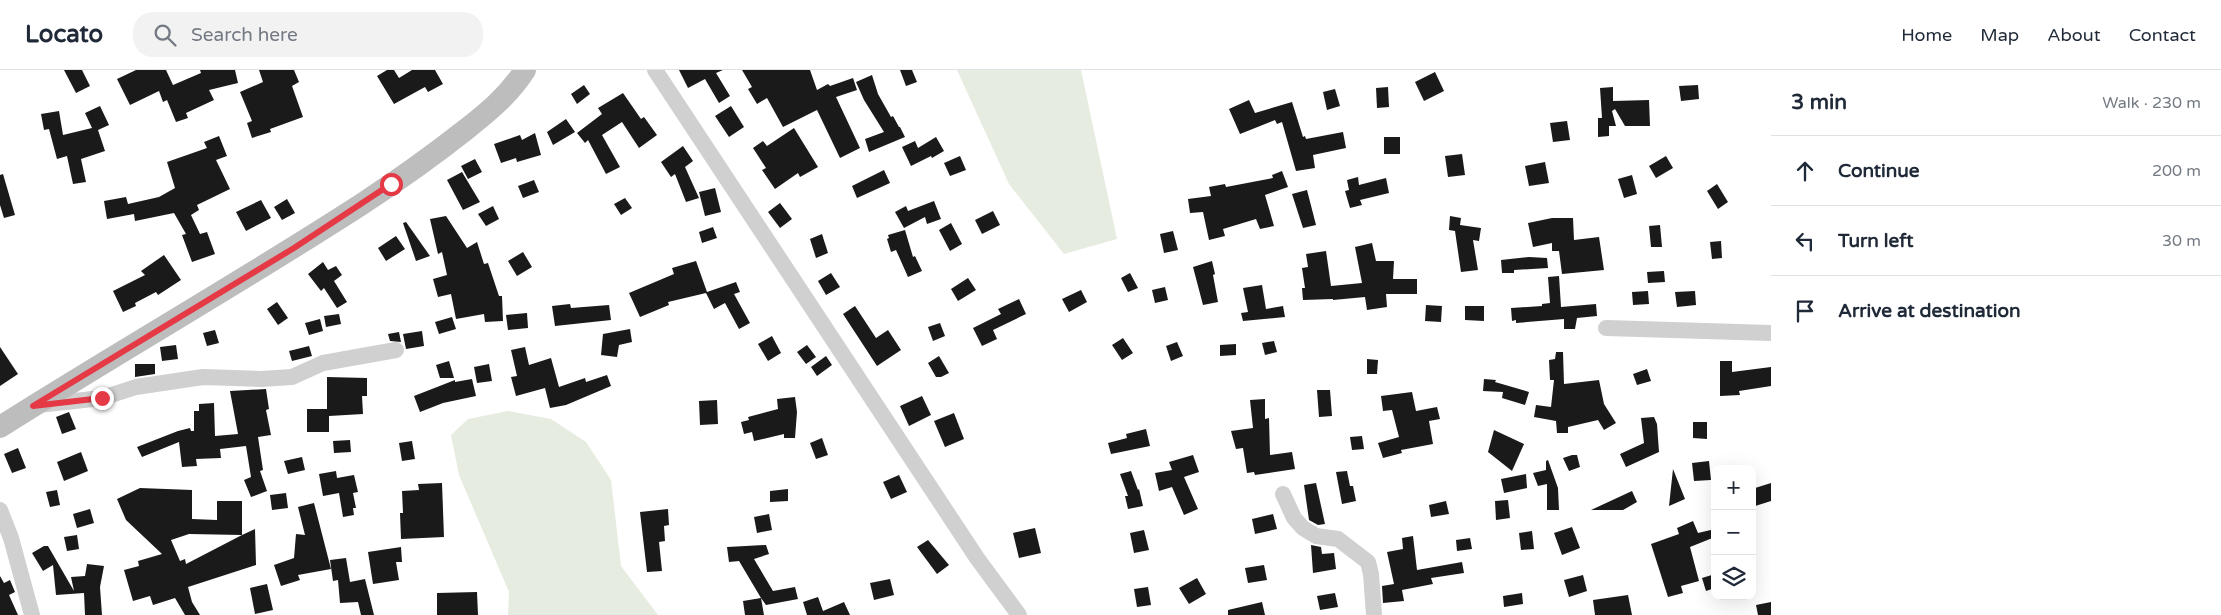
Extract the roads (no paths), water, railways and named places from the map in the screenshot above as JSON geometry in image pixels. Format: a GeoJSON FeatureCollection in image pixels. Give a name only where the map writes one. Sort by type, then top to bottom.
{"type":"FeatureCollection","features":[{"type":"Feature","properties":{"kind":"street"},"geometry":{"type":"LineString","coordinates":[[0,427],[286,253],[391,184],[445,146],[493,108],[517,82],[525,70]]}},
{"type":"Feature","properties":{"kind":"street"},"geometry":{"type":"LineString","coordinates":[[655,70],[977,558],[1019,615]]}},
{"type":"Feature","properties":{"kind":"street"},"geometry":{"type":"LineString","coordinates":[[1606,328],[1771,333]]}},
{"type":"Feature","properties":{"kind":"street"},"geometry":{"type":"LineString","coordinates":[[33,406],[102,398],[136,387],[202,377],[261,379],[292,377],[330,361],[396,350]]}},
{"type":"Feature","properties":{"kind":"street"},"geometry":{"type":"LineString","coordinates":[[1283,494],[1294,518],[1303,528],[1316,536],[1338,539],[1368,562],[1371,574],[1374,615]]}},
{"type":"Feature","properties":{"kind":"street"},"geometry":{"type":"LineString","coordinates":[[0,510],[11,538],[32,615]]}}]}
